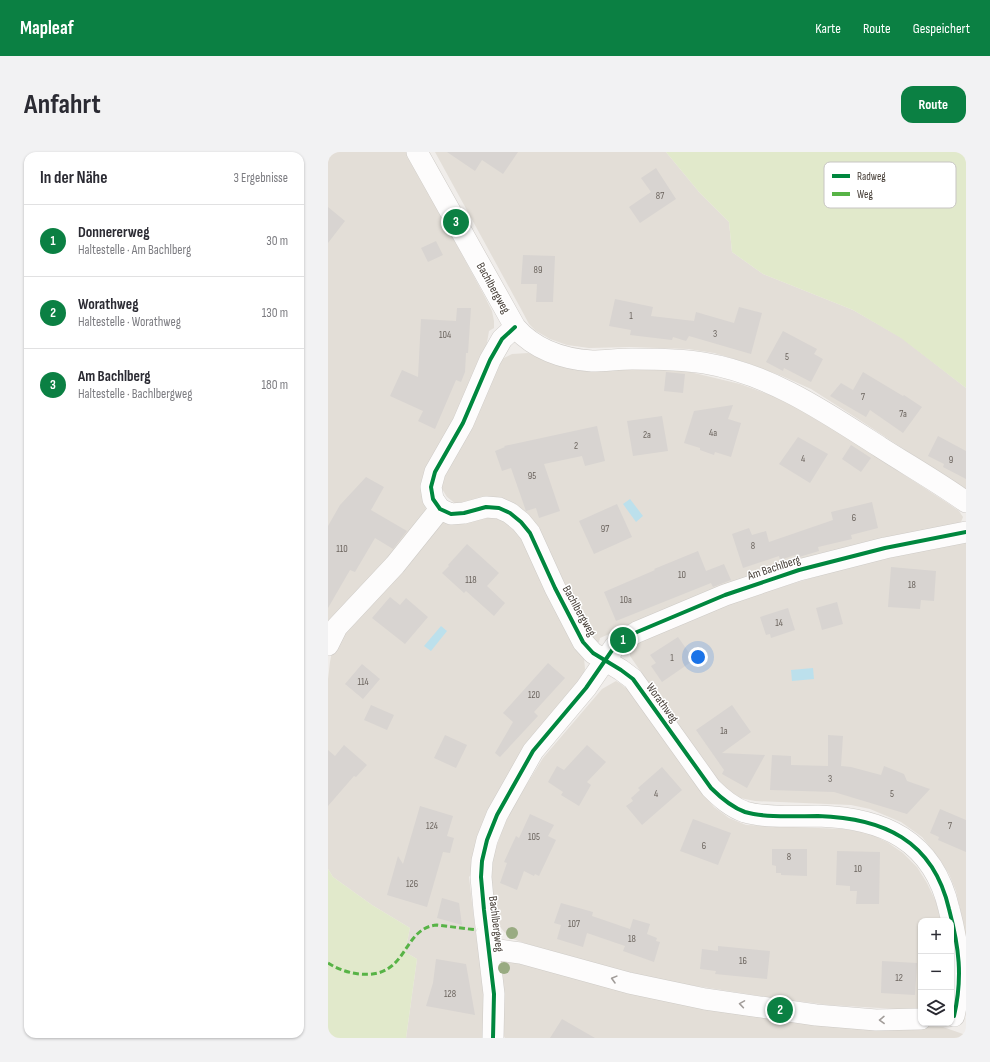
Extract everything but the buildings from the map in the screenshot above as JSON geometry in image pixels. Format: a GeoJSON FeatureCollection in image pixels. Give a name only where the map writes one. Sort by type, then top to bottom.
{"type":"FeatureCollection","features":[{"type":"Feature","properties":{"kind":"street","name":"Bachlbergweg"},"geometry":{"type":"LineString","coordinates":[[417,152],[514,327],[502,339],[490,360],[463,422],[435,472],[431,487],[433,499],[440,509],[451,514],[464,513],[486,507],[499,508],[510,513],[521,522],[530,533],[555,588],[583,642],[593,653],[604,661],[586,688],[533,751],[493,823],[484,852],[481,868],[494,994],[493,1038]]}},
{"type":"Feature","properties":{"kind":"street"},"geometry":{"type":"LineString","coordinates":[[514,327],[523,337],[541,348],[567,357],[593,361],[660,359],[704,363],[734,370],[780,387],[820,408],[966,502]]}},
{"type":"Feature","properties":{"kind":"street"},"geometry":{"type":"LineString","coordinates":[[328,645],[338,627],[395,565],[440,509]]}},
{"type":"Feature","properties":{"kind":"street","name":"Am Bachlberg"},"geometry":{"type":"LineString","coordinates":[[604,661],[615,646],[637,632],[725,595],[799,570],[885,548],[966,532]]}},
{"type":"Feature","properties":{"kind":"street","name":"Worathweg"},"geometry":{"type":"LineString","coordinates":[[604,661],[621,670],[633,679],[711,788],[730,805],[755,814],[838,817],[863,820],[899,835],[915,847],[930,864],[941,885],[952,919],[960,970],[957,1019]]}},
{"type":"Feature","properties":{"kind":"street"},"geometry":{"type":"LineString","coordinates":[[490,950],[520,953],[636,985],[705,998],[816,1015],[876,1020],[918,1019]]}},
{"type":"Feature","properties":{"kind":"shaded area"},"geometry":{"type":"Polygon","coordinates":[[[328,152],[406,152],[492,311],[494,328],[489,331],[486,348],[424,498],[426,510],[328,633],[328,152]]]}},
{"type":"Feature","properties":{"kind":"shaded area"},"geometry":{"type":"Polygon","coordinates":[[[435,152],[666,152],[699,192],[729,222],[732,252],[763,274],[853,310],[902,338],[966,388],[966,490],[811,389],[745,362],[714,353],[688,349],[629,347],[589,348],[567,345],[550,339],[536,331],[529,324],[435,152]]]}},
{"type":"Feature","properties":{"kind":"shaded area"},"geometry":{"type":"Polygon","coordinates":[[[528,353],[542,358],[602,371],[649,368],[690,372],[740,384],[781,399],[846,437],[949,504],[959,511],[963,517],[961,522],[954,525],[737,582],[600,638],[599,642],[596,643],[591,641],[537,529],[456,504],[447,497],[442,489],[441,477],[502,359],[512,354],[528,353]]]}},
{"type":"Feature","properties":{"kind":"shaded area"},"geometry":{"type":"Polygon","coordinates":[[[499,517],[520,531],[584,658],[585,669],[582,680],[475,870],[469,877],[484,990],[484,1038],[406,1038],[417,959],[405,952],[410,928],[372,905],[333,877],[328,869],[328,679],[330,662],[333,646],[437,523],[464,518],[499,517]]]}},
{"type":"Feature","properties":{"kind":"shaded area"},"geometry":{"type":"Polygon","coordinates":[[[966,542],[966,955],[962,918],[956,891],[949,874],[922,837],[901,822],[870,809],[851,805],[755,801],[740,798],[723,787],[704,763],[630,656],[630,650],[634,645],[664,631],[724,606],[772,590],[848,567],[966,542]]]}},
{"type":"Feature","properties":{"kind":"shaded area"},"geometry":{"type":"Polygon","coordinates":[[[616,681],[630,692],[702,793],[714,807],[729,818],[746,825],[843,829],[868,833],[887,842],[903,853],[917,867],[936,902],[940,918],[918,918],[918,1008],[897,1009],[829,1005],[670,982],[635,974],[527,944],[507,935],[495,918],[491,891],[493,857],[502,831],[511,810],[543,758],[602,689],[616,681]]]}},
{"type":"Feature","properties":{"kind":"shaded area"},"geometry":{"type":"Polygon","coordinates":[[[508,960],[916,1026],[943,1027],[963,1034],[964,1038],[505,1038],[502,1034],[499,970],[502,964],[508,960]]]}},
{"type":"Feature","properties":{"kind":"green space"},"geometry":{"type":"Polygon","coordinates":[[[666,152],[966,152],[966,388],[901,338],[853,310],[763,274],[732,252],[729,222],[699,192],[666,152]]]}},
{"type":"Feature","properties":{"kind":"green space"},"geometry":{"type":"Polygon","coordinates":[[[328,869],[333,877],[372,905],[410,928],[405,952],[417,959],[406,1038],[328,1038],[328,869]]]}},
{"type":"Feature","properties":{"kind":"water"},"geometry":{"type":"Polygon","coordinates":[[[630,499],[643,516],[636,522],[623,504],[630,499]]]}},
{"type":"Feature","properties":{"kind":"water"},"geometry":{"type":"Polygon","coordinates":[[[441,626],[447,631],[431,651],[424,646],[441,626]]]}},
{"type":"Feature","properties":{"kind":"water"},"geometry":{"type":"Polygon","coordinates":[[[813,668],[814,679],[792,681],[791,670],[813,668]]]}},
{"type":"Feature","properties":{"kind":"marked path"},"geometry":{"type":"LineString","coordinates":[[328,963],[339,969],[352,973],[376,973],[388,969],[417,935],[425,928],[437,925],[477,930]]}},
{"type":"Feature","properties":{"kind":"cycle path"},"geometry":{"type":"LineString","coordinates":[[515,327],[502,339],[490,360],[463,423],[435,472],[431,487],[433,499],[440,509],[451,514],[464,513],[486,507],[499,508],[510,513],[521,522],[530,533],[555,588],[583,642],[593,653],[633,679],[711,788],[726,802],[735,808],[753,814],[818,816],[864,822],[884,828],[902,837],[918,850],[931,866],[941,885],[949,909],[955,936],[959,962],[959,975],[957,1002],[954,1016]]}},
{"type":"Feature","properties":{"kind":"cycle path"},"geometry":{"type":"LineString","coordinates":[[493,1038],[494,994],[481,877],[482,861],[487,840],[497,815],[533,751],[586,688],[615,646],[637,632],[725,595],[799,570],[885,548],[966,532]]}},
{"type":"Feature","properties":{"kind":"place","name":"Am Bachlberg"},"geometry":{"type":"Point","coordinates":[456,222]}},
{"type":"Feature","properties":{"kind":"place","name":"Donnererweg"},"geometry":{"type":"Point","coordinates":[623,640]}},
{"type":"Feature","properties":{"kind":"place","name":"Worathweg"},"geometry":{"type":"Point","coordinates":[780,1010]}}]}
